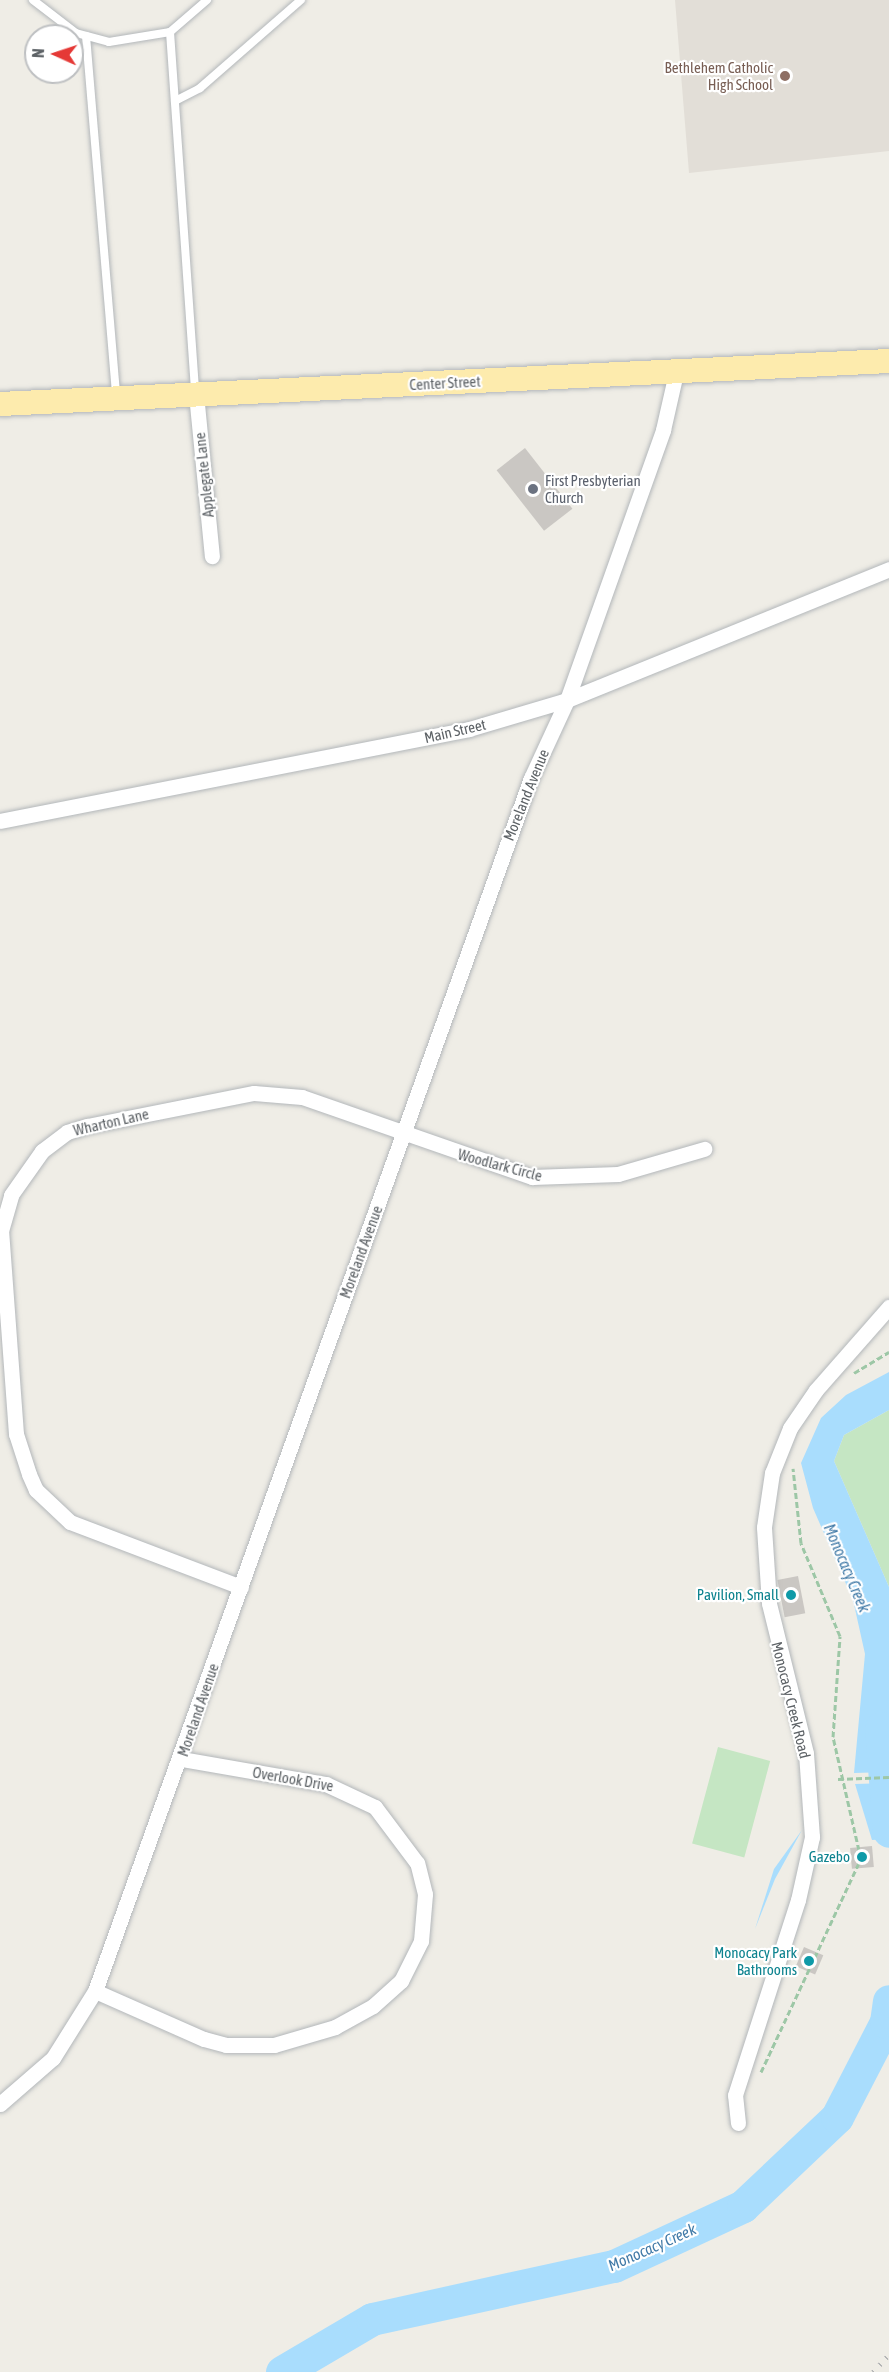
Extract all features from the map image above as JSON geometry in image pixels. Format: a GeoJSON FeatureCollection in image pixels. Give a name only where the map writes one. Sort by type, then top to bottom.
{"type":"FeatureCollection","features":[{"type":"Feature","properties":{"kind":"main road","name":"Center Street"},"geometry":{"type":"LineString","coordinates":[[0,404],[889,361]]}},
{"type":"Feature","properties":{"kind":"street","name":"Moreland Avenue"},"geometry":{"type":"LineString","coordinates":[[0,2104],[53,2058],[95,1991],[181,1759],[531,778],[567,699],[663,430],[676,373]]}},
{"type":"Feature","properties":{"kind":"street","name":"Applegate Lane"},"geometry":{"type":"LineString","coordinates":[[195,394],[212,556]]}},
{"type":"Feature","properties":{"kind":"street","name":"Main Street"},"geometry":{"type":"LineString","coordinates":[[0,821],[469,729],[567,699],[889,569]]}},
{"type":"Feature","properties":{"kind":"street","name":"Wharton Lane"},"geometry":{"type":"LineString","coordinates":[[241,1587],[90,1533],[70,1522],[36,1490],[16,1434],[1,1231],[11,1195],[42,1151],[67,1132],[232,1096],[302,1096],[402,1135]]}},
{"type":"Feature","properties":{"kind":"street","name":"Woodlark Circle"},"geometry":{"type":"LineString","coordinates":[[402,1135],[532,1177],[559,1179],[618,1174],[704,1149]]}},
{"type":"Feature","properties":{"kind":"street","name":"Monocacy Creek Road"},"geometry":{"type":"LineString","coordinates":[[738,2123],[735,2095],[798,1900],[812,1837],[806,1753],[768,1603],[764,1527],[772,1473],[790,1428],[816,1390],[889,1307]]}},
{"type":"Feature","properties":{"kind":"street","name":"Overlook Drive"},"geometry":{"type":"LineString","coordinates":[[95,1991],[204,2039],[226,2045],[274,2045],[356,2017],[401,1981],[417,1950],[425,1914],[422,1877],[408,1844],[375,1807],[326,1784],[181,1759]]}},
{"type":"Feature","properties":{"kind":"lane"},"geometry":{"type":"LineString","coordinates":[[35,0],[86,36],[109,42],[170,32],[207,0]]}},
{"type":"Feature","properties":{"kind":"lane"},"geometry":{"type":"LineString","coordinates":[[175,101],[200,88],[301,0]]}},
{"type":"Feature","properties":{"kind":"lane"},"geometry":{"type":"LineString","coordinates":[[170,32],[195,394]]}},
{"type":"Feature","properties":{"kind":"lane"},"geometry":{"type":"LineString","coordinates":[[86,36],[117,398]]}},
{"type":"Feature","properties":{"kind":"path"},"geometry":{"type":"LineString","coordinates":[[849,1376],[889,1352]]}},
{"type":"Feature","properties":{"kind":"path"},"geometry":{"type":"LineString","coordinates":[[757,2082],[861,1859],[838,1779],[833,1737],[840,1636],[801,1543],[794,1460]]}},
{"type":"Feature","properties":{"kind":"path"},"geometry":{"type":"LineString","coordinates":[[838,1779],[889,1777]]}},
{"type":"Feature","properties":{"kind":"shaded area","name":"Bethlehem Catholic High School"},"geometry":{"type":"Polygon","coordinates":[[[675,0],[889,0],[889,151],[689,173],[675,0]]]}},
{"type":"Feature","properties":{"kind":"green space"},"geometry":{"type":"Polygon","coordinates":[[[889,1410],[889,1587],[834,1461],[844,1435],[889,1410]]]}},
{"type":"Feature","properties":{"kind":"green space"},"geometry":{"type":"Polygon","coordinates":[[[718,1747],[770,1761],[744,1858],[692,1844],[718,1747]]]}},
{"type":"Feature","properties":{"kind":"water","name":"Monocacy Creek"},"geometry":{"type":"Polygon","coordinates":[[[889,1372],[889,1410],[844,1435],[834,1461],[889,1587],[889,1772],[854,1773],[865,1654],[853,1600],[813,1508],[801,1463],[821,1418],[846,1395],[889,1372]]]}},
{"type":"Feature","properties":{"kind":"water"},"geometry":{"type":"Polygon","coordinates":[[[889,1783],[889,1839],[872,1840],[855,1784],[889,1783]]]}},
{"type":"Feature","properties":{"kind":"water"},"geometry":{"type":"Polygon","coordinates":[[[802,1830],[775,1879],[755,1929],[774,1869],[802,1830]]]}},
{"type":"Feature","properties":{"kind":"building","name":"First Presbyterian Church"},"geometry":{"type":"Polygon","coordinates":[[[525,448],[572,509],[544,531],[497,470],[525,448]]]}},
{"type":"Feature","properties":{"kind":"building","name":"Pavilion, Small"},"geometry":{"type":"Polygon","coordinates":[[[798,1576],[805,1613],[785,1617],[777,1580],[798,1576]]]}},
{"type":"Feature","properties":{"kind":"building","name":"Gazebo"},"geometry":{"type":"Polygon","coordinates":[[[872,1846],[874,1867],[852,1869],[850,1848],[872,1846]]]}},
{"type":"Feature","properties":{"kind":"building","name":"Monocacy Park Bathrooms"},"geometry":{"type":"Polygon","coordinates":[[[804,1947],[823,1955],[815,1975],[796,1966],[804,1947]]]}},
{"type":"Feature","properties":{"kind":"waterway","name":"Monocacy Creek"},"geometry":{"type":"LineString","coordinates":[[881,1728],[889,1831]]}},
{"type":"Feature","properties":{"kind":"waterway","name":"Monocacy Creek"},"geometry":{"type":"LineString","coordinates":[[282,2372],[372,2319],[614,2266],[743,2206],[837,2117],[886,2022],[889,2001]]}},
{"type":"Feature","properties":{"kind":"railway"},"geometry":{"type":"LineString","coordinates":[[873,2372],[889,2354]]}},
{"type":"Feature","properties":{"kind":"place","name":"Bethlehem Catholic High School"},"geometry":{"type":"Point","coordinates":[785,76]}},
{"type":"Feature","properties":{"kind":"place","name":"First Presbyterian Church"},"geometry":{"type":"Point","coordinates":[533,489]}},
{"type":"Feature","properties":{"kind":"place","name":"Pavilion, Small"},"geometry":{"type":"Point","coordinates":[791,1595]}},
{"type":"Feature","properties":{"kind":"place","name":"Gazebo"},"geometry":{"type":"Point","coordinates":[862,1857]}},
{"type":"Feature","properties":{"kind":"place","name":"Monocacy Park Bathrooms"},"geometry":{"type":"Point","coordinates":[809,1961]}}]}
